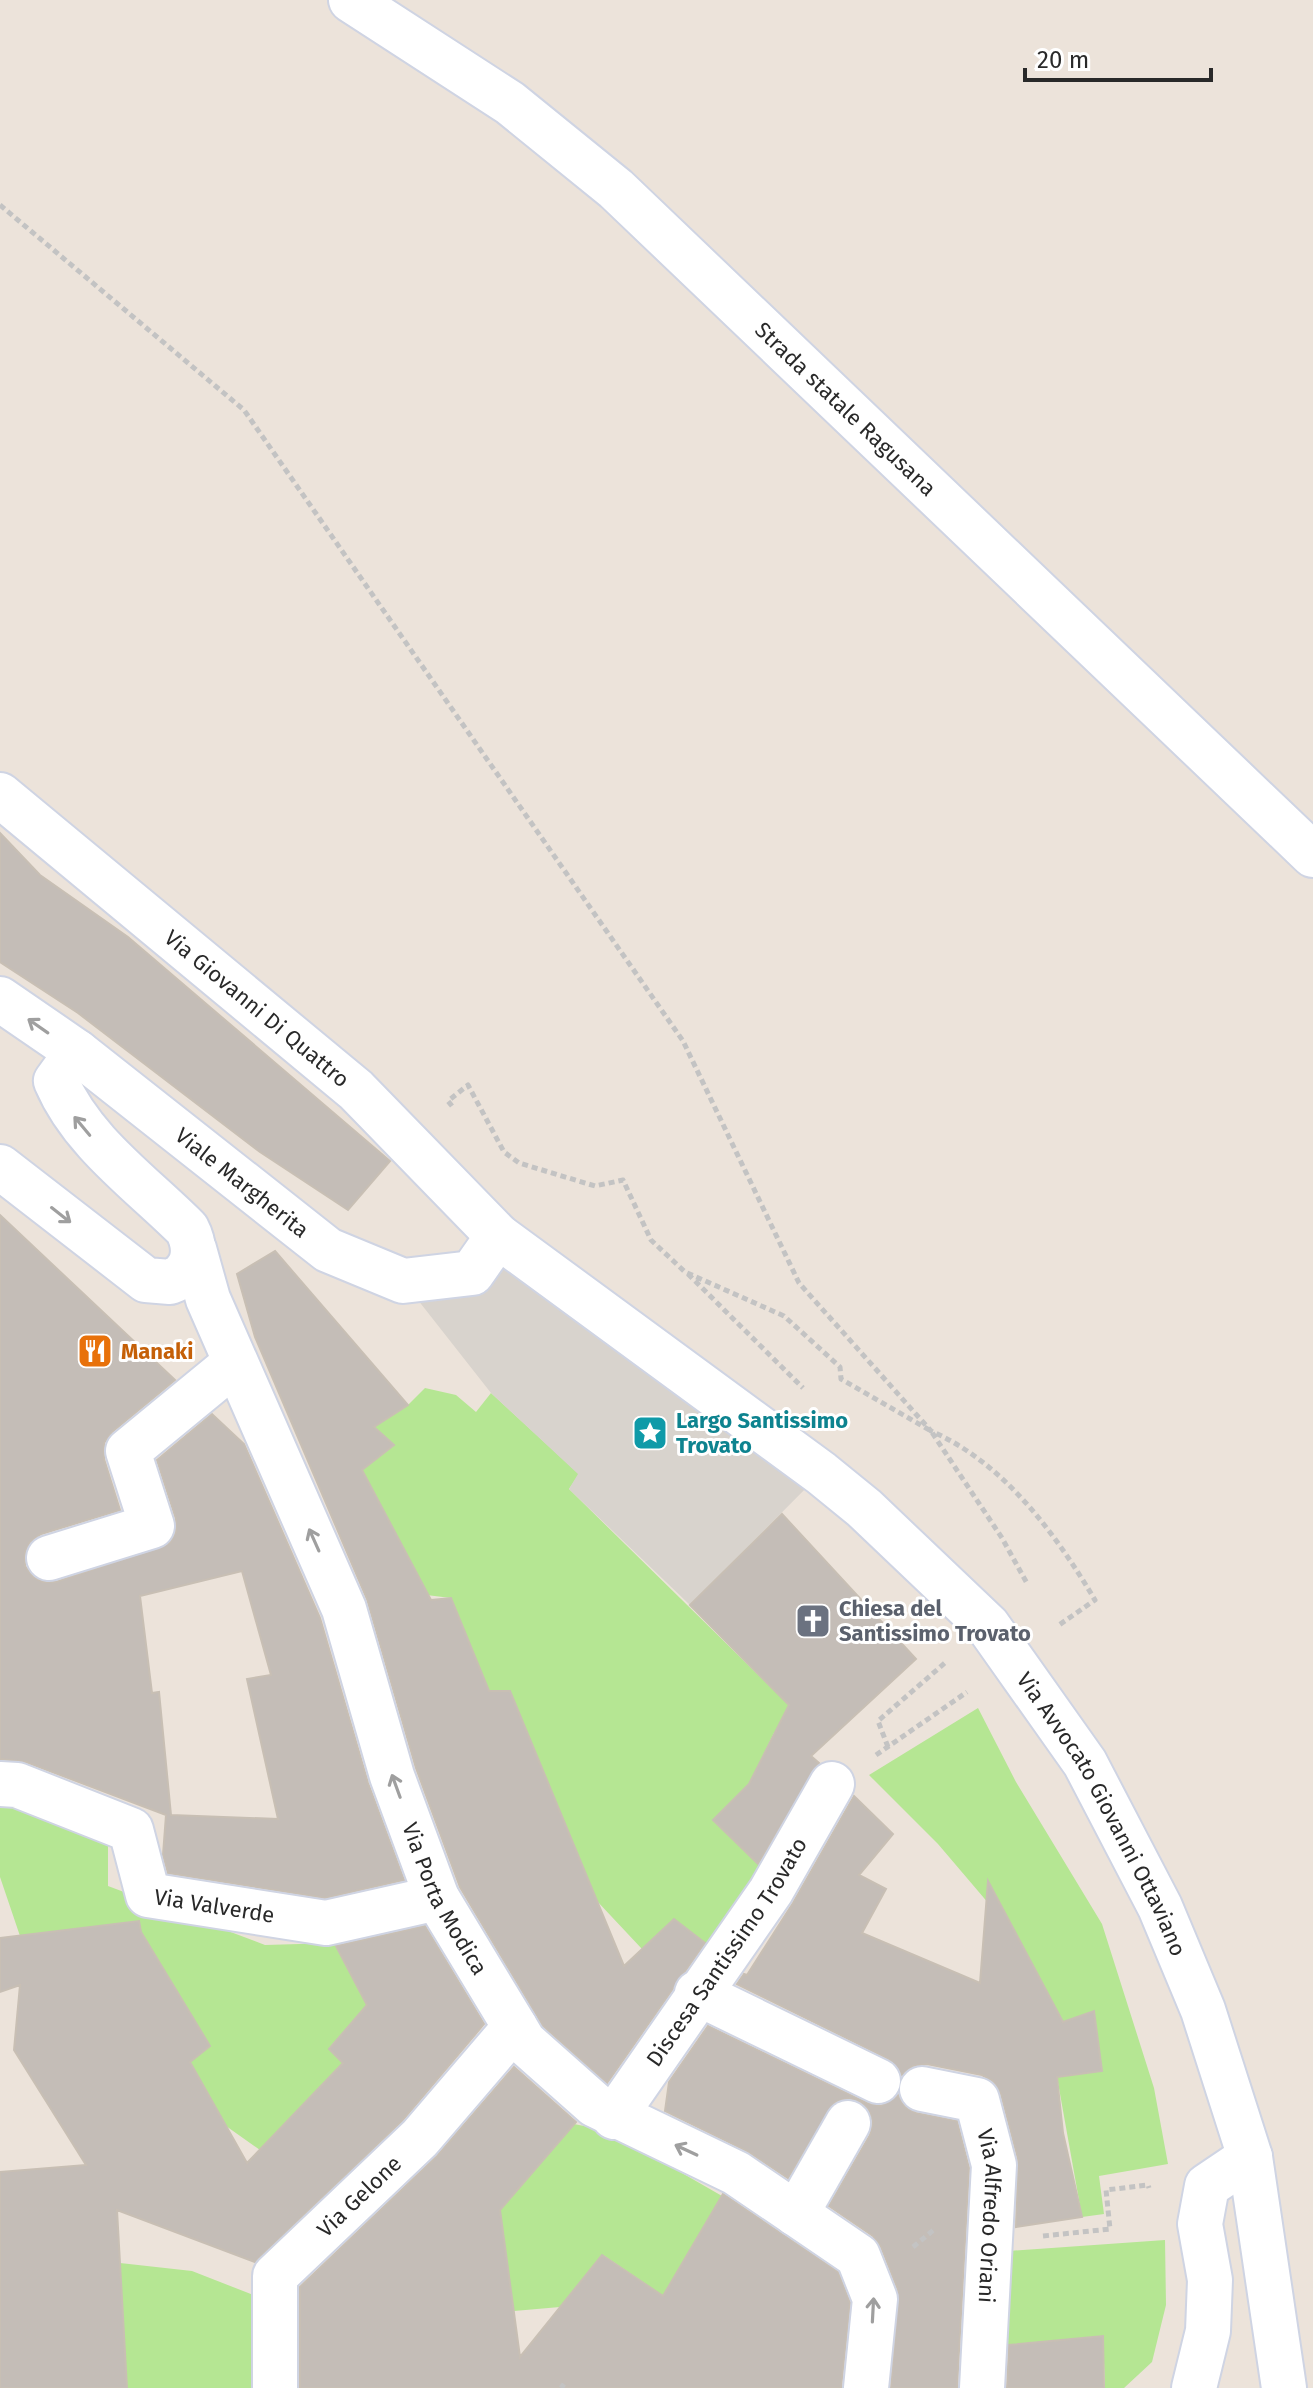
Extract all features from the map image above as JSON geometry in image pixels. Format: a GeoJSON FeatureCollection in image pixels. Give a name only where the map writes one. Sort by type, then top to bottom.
{"type":"FeatureCollection","features":[{"type":"Feature","properties":{"kind":"street","name":"Strada statale Ragusana"},"geometry":{"type":"LineString","coordinates":[[351,0],[510,103],[616,189],[1313,855]]}},
{"type":"Feature","properties":{"kind":"street","name":"Via Giovanni Di Quattro"},"geometry":{"type":"LineString","coordinates":[[0,795],[356,1090],[498,1236]]}},
{"type":"Feature","properties":{"kind":"street","name":"Viale Margherita"},"geometry":{"type":"LineString","coordinates":[[0,999],[77,1052],[328,1250],[403,1281],[472,1273],[498,1236]]}},
{"type":"Feature","properties":{"kind":"street","name":"Via Porta Modica"},"geometry":{"type":"LineString","coordinates":[[77,1052],[56,1081],[65,1102],[85,1130],[187,1229],[208,1299],[344,1609],[392,1776],[437,1898],[524,2042],[595,2105],[614,2117],[736,2173],[858,2256],[875,2299],[866,2388]]}},
{"type":"Feature","properties":{"kind":"street"},"geometry":{"type":"LineString","coordinates":[[0,1167],[146,1280],[162,1284],[177,1280],[192,1263],[194,1249]]}},
{"type":"Feature","properties":{"kind":"street","name":"Via Avvocato Giovanni Ottaviano"},"geometry":{"type":"LineString","coordinates":[[498,1236],[832,1481],[988,1626],[1085,1763],[1160,1907],[1203,2010],[1250,2157],[1284,2388]]}},
{"type":"Feature","properties":{"kind":"street"},"geometry":{"type":"LineString","coordinates":[[49,1558],[152,1526],[128,1451],[235,1363]]}},
{"type":"Feature","properties":{"kind":"street","name":"Via Valverde"},"geometry":{"type":"LineString","coordinates":[[0,1784],[17,1785],[131,1830],[148,1895],[326,1923],[437,1898]]}},
{"type":"Feature","properties":{"kind":"street","name":"Discesa Santissimo Trovato"},"geometry":{"type":"LineString","coordinates":[[614,2117],[697,1993],[771,1891],[832,1784]]}},
{"type":"Feature","properties":{"kind":"street"},"geometry":{"type":"LineString","coordinates":[[697,1993],[878,2081]]}},
{"type":"Feature","properties":{"kind":"street","name":"Via Gelone"},"geometry":{"type":"LineString","coordinates":[[275,2388],[275,2276],[420,2138],[515,2027]]}},
{"type":"Feature","properties":{"kind":"street","name":"Via Alfredo Oriani"},"geometry":{"type":"LineString","coordinates":[[922,2089],[977,2100],[994,2165],[982,2388]]}},
{"type":"Feature","properties":{"kind":"street"},"geometry":{"type":"LineString","coordinates":[[796,2214],[848,2123]]}},
{"type":"Feature","properties":{"kind":"street"},"geometry":{"type":"LineString","coordinates":[[1194,2388],[1208,2331],[1210,2280],[1200,2224],[1207,2186],[1250,2157]]}},
{"type":"Feature","properties":{"kind":"path"},"geometry":{"type":"LineString","coordinates":[[0,205],[244,410],[683,1041],[799,1283],[931,1431],[1002,1538]]}},
{"type":"Feature","properties":{"kind":"path"},"geometry":{"type":"LineString","coordinates":[[448,1101],[468,1085],[504,1152],[519,1163],[595,1186],[623,1180],[651,1240],[807,1391]]}},
{"type":"Feature","properties":{"kind":"path"},"geometry":{"type":"LineString","coordinates":[[685,1272],[784,1316],[840,1367],[841,1379],[955,1442],[997,1475],[1059,1540],[1095,1600],[1059,1625]]}},
{"type":"Feature","properties":{"kind":"path"},"geometry":{"type":"LineString","coordinates":[[967,1692],[888,1747],[878,1721],[988,1626]]}},
{"type":"Feature","properties":{"kind":"path"},"geometry":{"type":"LineString","coordinates":[[869,2283],[993,2181]]}},
{"type":"Feature","properties":{"kind":"path"},"geometry":{"type":"LineString","coordinates":[[990,2241],[1110,2229],[1106,2190],[1148,2185],[1152,2225],[1200,2224]]}},
{"type":"Feature","properties":{"kind":"green space"},"geometry":{"type":"Polygon","coordinates":[[[425,1388],[456,1395],[476,1412],[491,1393],[579,1474],[569,1489],[796,1712],[774,1733],[749,1784],[714,1820],[766,1872],[710,1947],[674,1919],[642,1949],[596,1900],[487,1747],[466,1635],[451,1598],[410,1593],[376,1496],[362,1470],[394,1445],[374,1427],[408,1405],[425,1388]]]}},
{"type":"Feature","properties":{"kind":"green space"},"geometry":{"type":"Polygon","coordinates":[[[978,1708],[1016,1782],[1102,1924],[1154,2088],[1168,2164],[1099,2176],[1104,2214],[1082,2217],[1057,2077],[1102,2071],[1094,2011],[1063,2022],[1018,1938],[938,1844],[869,1775],[978,1708]]]}},
{"type":"Feature","properties":{"kind":"green space"},"geometry":{"type":"Polygon","coordinates":[[[0,1794],[108,1837],[108,1886],[265,1945],[334,1943],[367,2005],[329,2048],[343,2063],[260,2150],[226,2126],[190,2062],[20,1936],[0,1877],[0,1794]]]}},
{"type":"Feature","properties":{"kind":"green space"},"geometry":{"type":"Polygon","coordinates":[[[574,2124],[609,2131],[722,2196],[693,2311],[636,2314],[646,2284],[603,2255],[560,2307],[514,2311],[413,2232],[574,2124]]]}},
{"type":"Feature","properties":{"kind":"green space"},"geometry":{"type":"Polygon","coordinates":[[[1165,2240],[1166,2305],[1152,2362],[1124,2388],[1105,2388],[1103,2336],[1006,2346],[1008,2251],[1165,2240]]]}},
{"type":"Feature","properties":{"kind":"green space"},"geometry":{"type":"Polygon","coordinates":[[[120,2263],[192,2271],[261,2298],[259,2388],[127,2388],[120,2263]]]}},
{"type":"Feature","properties":{"kind":"shaded area","name":"Largo Santissimo Trovato"},"geometry":{"type":"Polygon","coordinates":[[[498,1236],[821,1473],[690,1605],[569,1489],[578,1474],[491,1393],[403,1281],[498,1236]]]}},
{"type":"Feature","properties":{"kind":"building"},"geometry":{"type":"Polygon","coordinates":[[[0,833],[40,875],[128,937],[390,1161],[348,1210],[260,1152],[78,1013],[0,962],[0,833]]]}},
{"type":"Feature","properties":{"kind":"building"},"geometry":{"type":"Polygon","coordinates":[[[0,1215],[175,1380],[112,1432],[104,1443],[104,1459],[120,1510],[41,1534],[30,1542],[25,1552],[25,1566],[33,1577],[43,1582],[56,1582],[170,1543],[176,1532],[176,1519],[157,1460],[212,1414],[244,1444],[320,1618],[368,1783],[404,1880],[325,1898],[168,1873],[163,1855],[166,1815],[26,1762],[0,1759],[0,1215]],[[242,1571],[140,1596],[152,1693],[159,1692],[171,1815],[278,1819],[247,1679],[271,1675],[242,1571]]]}},
{"type":"Feature","properties":{"kind":"building"},"geometry":{"type":"Polygon","coordinates":[[[275,1251],[408,1405],[374,1427],[394,1445],[362,1470],[431,1600],[451,1598],[489,1691],[510,1691],[624,1966],[674,1919],[705,1943],[607,2083],[543,2026],[460,1887],[416,1768],[367,1599],[255,1337],[237,1274],[275,1251]]]}},
{"type":"Feature","properties":{"kind":"building","name":"Chiesa del Santissimo Trovato"},"geometry":{"type":"Polygon","coordinates":[[[782,1514],[916,1659],[811,1756],[819,1763],[758,1864],[713,1820],[749,1784],[789,1705],[690,1605],[782,1514]]]}},
{"type":"Feature","properties":{"kind":"building"},"geometry":{"type":"Polygon","coordinates":[[[854,1796],[893,1834],[859,1875],[886,1889],[862,1933],[980,1983],[988,1881],[1063,2022],[1094,2011],[1102,2071],[1057,2077],[1063,2133],[1082,2217],[1016,2227],[1018,2159],[1001,2094],[993,2081],[982,2075],[927,2064],[913,2066],[902,2075],[889,2059],[737,1984],[744,1974],[747,1975],[793,1903],[854,1796]]]}},
{"type":"Feature","properties":{"kind":"building"},"geometry":{"type":"Polygon","coordinates":[[[139,1921],[141,1932],[210,2046],[190,2062],[247,2163],[343,2063],[329,2049],[367,2005],[336,1946],[425,1926],[484,2024],[402,2121],[255,2262],[117,2210],[127,2388],[0,2388],[0,2172],[86,2165],[14,2050],[20,1985],[0,1992],[0,1938],[139,1921]]]}},
{"type":"Feature","properties":{"kind":"building"},"geometry":{"type":"Polygon","coordinates":[[[708,2026],[867,2103],[881,2106],[898,2095],[905,2107],[916,2113],[957,2121],[969,2168],[957,2388],[891,2388],[898,2290],[881,2247],[873,2236],[829,2206],[870,2135],[873,2122],[869,2110],[861,2102],[849,2098],[835,2102],[788,2178],[747,2151],[665,2111],[669,2082],[708,2026]]]}},
{"type":"Feature","properties":{"kind":"building"},"geometry":{"type":"Polygon","coordinates":[[[514,2067],[576,2122],[500,2210],[520,2357],[602,2255],[663,2296],[723,2194],[838,2272],[850,2303],[841,2388],[300,2388],[300,2287],[437,2156],[514,2067]]]}},
{"type":"Feature","properties":{"kind":"building"},"geometry":{"type":"Polygon","coordinates":[[[1103,2336],[1104,2388],[1007,2388],[1009,2345],[1103,2336]]]}},
{"type":"Feature","properties":{"kind":"place","name":"Manaki"},"geometry":{"type":"Point","coordinates":[95,1351]}},
{"type":"Feature","properties":{"kind":"place","name":"Largo Santissimo Trovato"},"geometry":{"type":"Point","coordinates":[650,1433]}},
{"type":"Feature","properties":{"kind":"place","name":"Chiesa del Santissimo Trovato"},"geometry":{"type":"Point","coordinates":[813,1621]}}]}
